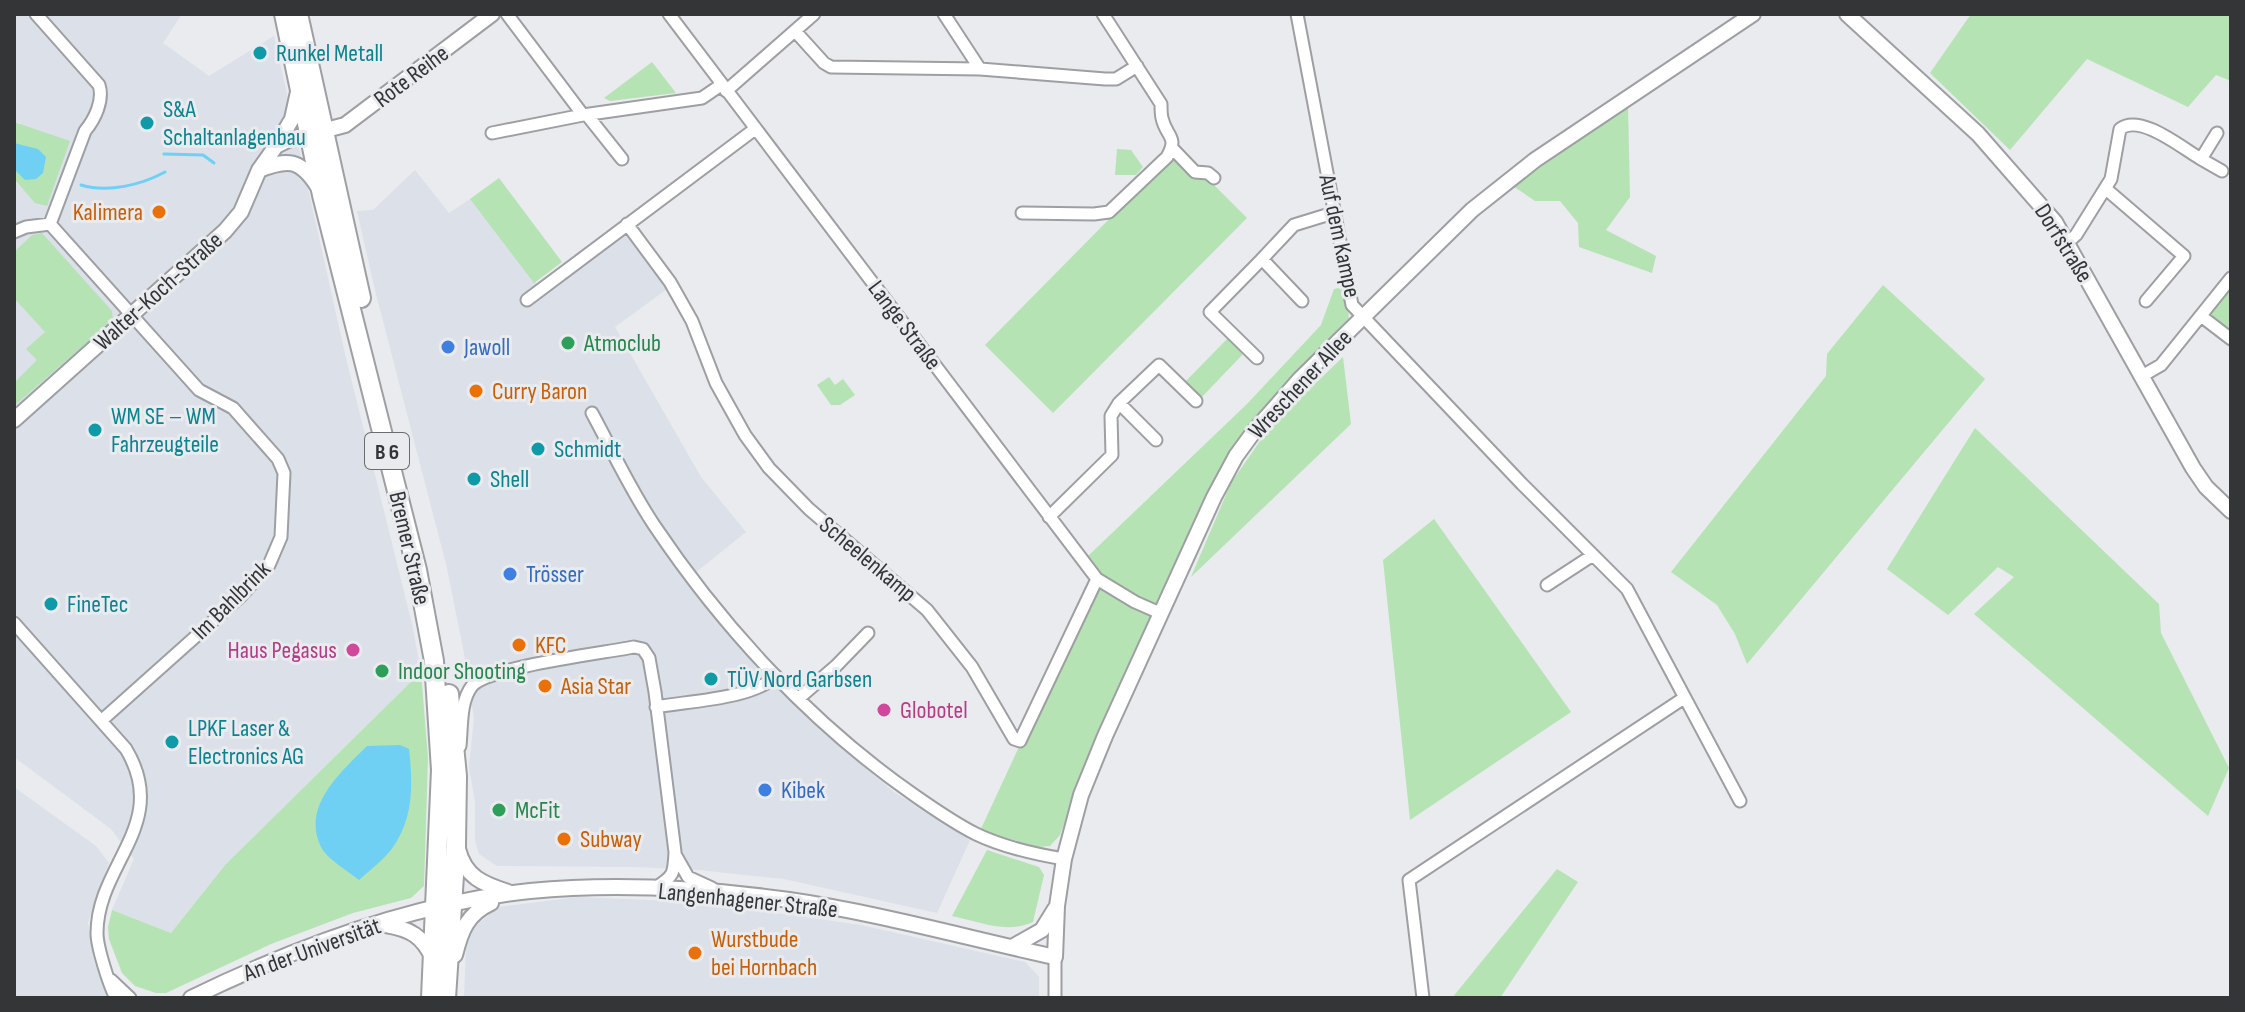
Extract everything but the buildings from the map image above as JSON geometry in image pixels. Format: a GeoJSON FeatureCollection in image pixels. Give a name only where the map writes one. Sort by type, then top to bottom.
{"type":"FeatureCollection","features":[{"type":"Feature","properties":{"kind":"main road","name":"Bremer Straße"},"geometry":{"type":"LineString","coordinates":[[284,14],[299,86],[317,133],[429,566],[446,657],[457,776],[456,845],[434,961],[431,998]]}},
{"type":"Feature","properties":{"kind":"main road","name":"Bremer Straße"},"geometry":{"type":"LineString","coordinates":[[298,14],[317,133],[322,195],[417,570],[434,661],[441,770],[447,990]]}},
{"type":"Feature","properties":{"kind":"street"},"geometry":{"type":"LineString","coordinates":[[14,232],[50,224],[85,131],[96,112],[101,92],[99,85],[36,14]]}},
{"type":"Feature","properties":{"kind":"street","name":"Rote Reihe"},"geometry":{"type":"LineString","coordinates":[[317,133],[345,125],[360,115],[492,14]]}},
{"type":"Feature","properties":{"kind":"street"},"geometry":{"type":"LineString","coordinates":[[507,14],[622,159]]}},
{"type":"Feature","properties":{"kind":"street","name":"Lange Straße"},"geometry":{"type":"LineString","coordinates":[[669,14],[1097,579],[1160,613]]}},
{"type":"Feature","properties":{"kind":"street"},"geometry":{"type":"LineString","coordinates":[[492,133],[585,115],[702,98],[724,88],[814,14]]}},
{"type":"Feature","properties":{"kind":"street"},"geometry":{"type":"LineString","coordinates":[[944,14],[980,69]]}},
{"type":"Feature","properties":{"kind":"street"},"geometry":{"type":"LineString","coordinates":[[1022,213],[1109,212],[1167,157],[1172,148],[1172,138],[1161,115],[1161,104],[1103,14]]}},
{"type":"Feature","properties":{"kind":"street","name":"Auf dem Kampe"},"geometry":{"type":"LineString","coordinates":[[1297,14],[1352,305],[1633,597],[1740,801]]}},
{"type":"Feature","properties":{"kind":"street","name":"Wreschener Allee"},"geometry":{"type":"LineString","coordinates":[[1055,957],[1057,906],[1064,859],[1081,795],[1160,613],[1236,456],[1273,408],[1472,210],[1535,160],[1753,14]]}},
{"type":"Feature","properties":{"kind":"street","name":"Dorfstraße"},"geometry":{"type":"LineString","coordinates":[[1847,14],[1978,134],[2044,208],[2067,243],[2199,478],[2231,511]]}},
{"type":"Feature","properties":{"kind":"street"},"geometry":{"type":"LineString","coordinates":[[795,31],[831,67],[980,69],[1116,79],[1137,66]]}},
{"type":"Feature","properties":{"kind":"street","name":"Walter-Koch-Straße"},"geometry":{"type":"LineString","coordinates":[[14,420],[225,231],[241,212],[259,170],[292,119],[299,86]]}},
{"type":"Feature","properties":{"kind":"street"},"geometry":{"type":"LineString","coordinates":[[2067,243],[2076,235],[2111,179],[2120,129],[2126,124],[2141,124],[2222,171]]}},
{"type":"Feature","properties":{"kind":"street"},"geometry":{"type":"LineString","coordinates":[[527,300],[755,129]]}},
{"type":"Feature","properties":{"kind":"street"},"geometry":{"type":"LineString","coordinates":[[276,146],[317,133]]}},
{"type":"Feature","properties":{"kind":"street"},"geometry":{"type":"LineString","coordinates":[[2201,159],[2217,133]]}},
{"type":"Feature","properties":{"kind":"street"},"geometry":{"type":"LineString","coordinates":[[1172,148],[1195,172],[1208,173],[1214,178]]}},
{"type":"Feature","properties":{"kind":"street"},"geometry":{"type":"LineString","coordinates":[[259,170],[281,162],[295,163],[312,178],[322,195]]}},
{"type":"Feature","properties":{"kind":"street"},"geometry":{"type":"LineString","coordinates":[[2106,189],[2184,256],[2146,301]]}},
{"type":"Feature","properties":{"kind":"street"},"geometry":{"type":"LineString","coordinates":[[1257,358],[1210,312],[1294,225],[1333,213]]}},
{"type":"Feature","properties":{"kind":"street","name":"Im Bahlbrink"},"geometry":{"type":"LineString","coordinates":[[50,224],[199,390],[233,408],[278,459],[284,473],[283,517],[276,553],[260,576],[101,721]]}},
{"type":"Feature","properties":{"kind":"street","name":"Scheelenkamp"},"geometry":{"type":"LineString","coordinates":[[627,224],[670,282],[692,321],[722,395],[769,468],[809,509],[927,610],[962,652],[1014,739],[1020,741],[1097,579]]}},
{"type":"Feature","properties":{"kind":"street"},"geometry":{"type":"LineString","coordinates":[[1262,259],[1302,301]]}},
{"type":"Feature","properties":{"kind":"street"},"geometry":{"type":"LineString","coordinates":[[2142,376],[2161,365],[2231,278]]}},
{"type":"Feature","properties":{"kind":"street"},"geometry":{"type":"LineString","coordinates":[[2201,316],[2231,339]]}},
{"type":"Feature","properties":{"kind":"street"},"geometry":{"type":"LineString","coordinates":[[1049,517],[1112,455],[1111,416],[1119,403],[1159,365],[1196,401]]}},
{"type":"Feature","properties":{"kind":"street"},"geometry":{"type":"LineString","coordinates":[[1119,403],[1156,440]]}},
{"type":"Feature","properties":{"kind":"street"},"geometry":{"type":"LineString","coordinates":[[592,413],[639,502],[669,547],[713,604],[799,698],[878,769],[950,819],[976,834],[1007,846],[1064,859]]}},
{"type":"Feature","properties":{"kind":"street"},"geometry":{"type":"LineString","coordinates":[[1547,585],[1593,555]]}},
{"type":"Feature","properties":{"kind":"street"},"geometry":{"type":"LineString","coordinates":[[14,623],[131,757],[137,773],[139,817],[99,916],[98,942],[116,998]]}},
{"type":"Feature","properties":{"kind":"street"},"geometry":{"type":"LineString","coordinates":[[799,698],[868,633]]}},
{"type":"Feature","properties":{"kind":"street"},"geometry":{"type":"LineString","coordinates":[[457,776],[465,701],[476,682],[498,673],[634,647],[643,649],[649,658],[675,852],[674,871],[670,879],[654,889]]}},
{"type":"Feature","properties":{"kind":"street"},"geometry":{"type":"LineString","coordinates":[[656,707],[745,692],[776,676]]}},
{"type":"Feature","properties":{"kind":"street"},"geometry":{"type":"LineString","coordinates":[[1423,998],[1409,880],[1684,698]]}},
{"type":"Feature","properties":{"kind":"street"},"geometry":{"type":"LineString","coordinates":[[456,845],[464,865],[475,879],[513,893]]}},
{"type":"Feature","properties":{"kind":"street"},"geometry":{"type":"LineString","coordinates":[[675,852],[688,877],[724,892]]}},
{"type":"Feature","properties":{"kind":"street","name":"Langenhagener Straße"},"geometry":{"type":"LineString","coordinates":[[444,906],[513,893],[579,888],[724,892],[855,912],[1055,957]]}},
{"type":"Feature","properties":{"kind":"street"},"geometry":{"type":"LineString","coordinates":[[447,990],[459,937],[468,918],[478,909],[513,893]]}},
{"type":"Feature","properties":{"kind":"street","name":"An der Universität"},"geometry":{"type":"LineString","coordinates":[[191,998],[291,953],[444,906]]}},
{"type":"Feature","properties":{"kind":"street"},"geometry":{"type":"LineString","coordinates":[[1011,947],[1042,930],[1057,906]]}},
{"type":"Feature","properties":{"kind":"street"},"geometry":{"type":"LineString","coordinates":[[381,924],[414,932],[434,961]]}},
{"type":"Feature","properties":{"kind":"street"},"geometry":{"type":"LineString","coordinates":[[1055,957],[1055,998]]}},
{"type":"Feature","properties":{"kind":"street"},"geometry":{"type":"LineString","coordinates":[[111,980],[130,998]]}},
{"type":"Feature","properties":{"kind":"shaded area"},"geometry":{"type":"Polygon","coordinates":[[[14,14],[182,14],[163,43],[209,76],[274,36],[345,354],[412,624],[421,672],[226,864],[171,933],[112,910],[134,859],[111,829],[14,757],[14,427],[24,418],[14,407],[14,180],[36,203],[47,205],[20,123],[14,122],[14,14]]]}},
{"type":"Feature","properties":{"kind":"shaded area"},"geometry":{"type":"Polygon","coordinates":[[[415,170],[449,213],[470,199],[544,293],[621,234],[631,238],[667,289],[615,327],[701,477],[746,532],[685,581],[742,649],[810,721],[894,792],[970,840],[937,913],[784,879],[634,867],[497,866],[479,854],[475,841],[475,802],[469,767],[474,718],[464,653],[447,568],[357,211],[373,210],[415,170]]]}},
{"type":"Feature","properties":{"kind":"shaded area"},"geometry":{"type":"Polygon","coordinates":[[[14,787],[96,846],[109,863],[88,923],[94,962],[111,998],[14,998],[14,787]]]}},
{"type":"Feature","properties":{"kind":"shaded area"},"geometry":{"type":"Polygon","coordinates":[[[578,897],[698,902],[861,925],[1025,962],[1039,977],[1039,998],[464,998],[466,949],[474,927],[499,907],[578,897]]]}},
{"type":"Feature","properties":{"kind":"green space"},"geometry":{"type":"Polygon","coordinates":[[[1971,14],[2231,14],[2231,81],[2216,75],[2188,107],[2087,59],[2010,150],[1930,73],[1971,14]]]}},
{"type":"Feature","properties":{"kind":"green space"},"geometry":{"type":"Polygon","coordinates":[[[652,62],[676,93],[610,101],[604,98],[652,62]]]}},
{"type":"Feature","properties":{"kind":"green space"},"geometry":{"type":"Polygon","coordinates":[[[1628,107],[1630,197],[1606,230],[1656,256],[1652,273],[1579,247],[1578,223],[1560,201],[1535,201],[1513,186],[1628,107]]]}},
{"type":"Feature","properties":{"kind":"green space"},"geometry":{"type":"Polygon","coordinates":[[[14,122],[70,141],[47,206],[35,203],[14,179],[14,122]]]}},
{"type":"Feature","properties":{"kind":"green space"},"geometry":{"type":"Polygon","coordinates":[[[1117,149],[1131,150],[1143,167],[1136,175],[1115,175],[1117,149]]]}},
{"type":"Feature","properties":{"kind":"green space"},"geometry":{"type":"Polygon","coordinates":[[[1176,157],[1206,177],[1247,218],[1053,413],[985,345],[1124,204],[1176,157]]]}},
{"type":"Feature","properties":{"kind":"green space"},"geometry":{"type":"Polygon","coordinates":[[[499,178],[562,262],[534,283],[470,199],[499,178]]]}},
{"type":"Feature","properties":{"kind":"green space"},"geometry":{"type":"Polygon","coordinates":[[[42,233],[112,311],[113,320],[14,406],[14,383],[37,360],[26,349],[45,332],[14,298],[14,252],[32,235],[42,233]]]}},
{"type":"Feature","properties":{"kind":"green space"},"geometry":{"type":"Polygon","coordinates":[[[2231,278],[2231,338],[2201,316],[2231,278]]]}},
{"type":"Feature","properties":{"kind":"green space"},"geometry":{"type":"Polygon","coordinates":[[[1883,285],[1985,379],[1747,664],[1735,634],[1717,605],[1671,572],[1826,376],[1827,354],[1883,285]]]}},
{"type":"Feature","properties":{"kind":"green space"},"geometry":{"type":"Polygon","coordinates":[[[1339,288],[1347,297],[1349,319],[1229,457],[1192,527],[1098,731],[1060,835],[1050,846],[1039,847],[980,831],[1031,721],[1096,597],[1086,558],[1247,404],[1321,325],[1334,289],[1339,288]]]}},
{"type":"Feature","properties":{"kind":"green space"},"geometry":{"type":"Polygon","coordinates":[[[1229,337],[1245,352],[1200,399],[1184,383],[1229,337]]]}},
{"type":"Feature","properties":{"kind":"green space"},"geometry":{"type":"Polygon","coordinates":[[[1343,357],[1351,424],[1191,577],[1231,483],[1269,428],[1343,357]]]}},
{"type":"Feature","properties":{"kind":"green space"},"geometry":{"type":"Polygon","coordinates":[[[829,377],[835,385],[843,379],[855,395],[840,405],[831,405],[817,385],[829,377]]]}},
{"type":"Feature","properties":{"kind":"green space"},"geometry":{"type":"Polygon","coordinates":[[[1975,428],[2159,604],[2161,633],[2229,768],[2208,816],[1974,614],[2014,577],[1998,567],[1948,615],[1887,569],[1975,428]]]}},
{"type":"Feature","properties":{"kind":"green space"},"geometry":{"type":"Polygon","coordinates":[[[1434,519],[1571,712],[1410,820],[1383,560],[1434,519]]]}},
{"type":"Feature","properties":{"kind":"green space"},"geometry":{"type":"Polygon","coordinates":[[[421,672],[428,758],[424,886],[411,898],[353,913],[271,944],[166,993],[135,986],[122,973],[109,939],[112,910],[171,933],[226,864],[421,672]]]}},
{"type":"Feature","properties":{"kind":"green space"},"geometry":{"type":"Polygon","coordinates":[[[987,850],[1039,867],[1044,875],[1033,922],[1003,927],[952,916],[987,850]]]}},
{"type":"Feature","properties":{"kind":"green space"},"geometry":{"type":"Polygon","coordinates":[[[1557,869],[1578,882],[1500,998],[1452,998],[1557,869]]]}},
{"type":"Feature","properties":{"kind":"water"},"geometry":{"type":"Polygon","coordinates":[[[14,143],[38,149],[46,157],[43,173],[36,179],[25,180],[14,169],[14,143]]]}},
{"type":"Feature","properties":{"kind":"water"},"geometry":{"type":"Polygon","coordinates":[[[400,745],[409,749],[411,789],[408,814],[391,850],[359,880],[321,847],[316,832],[320,804],[336,779],[367,746],[400,745]]]}},
{"type":"Feature","properties":{"kind":"waterway"},"geometry":{"type":"LineString","coordinates":[[164,154],[203,155],[214,163]]}},
{"type":"Feature","properties":{"kind":"waterway"},"geometry":{"type":"LineString","coordinates":[[81,185],[102,188],[124,186],[165,172]]}},
{"type":"Feature","properties":{"kind":"place","name":"Runkel Metall"},"geometry":{"type":"Point","coordinates":[260,53]}},
{"type":"Feature","properties":{"kind":"place","name":"S&A Schaltanlagenbau"},"geometry":{"type":"Point","coordinates":[147,123]}},
{"type":"Feature","properties":{"kind":"place","name":"Kalimera"},"geometry":{"type":"Point","coordinates":[159,212]}},
{"type":"Feature","properties":{"kind":"place","name":"Atmoclub"},"geometry":{"type":"Point","coordinates":[568,343]}},
{"type":"Feature","properties":{"kind":"place","name":"Jawoll"},"geometry":{"type":"Point","coordinates":[448,347]}},
{"type":"Feature","properties":{"kind":"place","name":"Curry Baron"},"geometry":{"type":"Point","coordinates":[476,391]}},
{"type":"Feature","properties":{"kind":"place","name":"WM SE – WM Fahrzeugteile"},"geometry":{"type":"Point","coordinates":[95,430]}},
{"type":"Feature","properties":{"kind":"place","name":"Schmidt"},"geometry":{"type":"Point","coordinates":[538,449]}},
{"type":"Feature","properties":{"kind":"place","name":"Shell"},"geometry":{"type":"Point","coordinates":[474,479]}},
{"type":"Feature","properties":{"kind":"place","name":"Trösser"},"geometry":{"type":"Point","coordinates":[510,574]}},
{"type":"Feature","properties":{"kind":"place","name":"FineTec"},"geometry":{"type":"Point","coordinates":[51,604]}},
{"type":"Feature","properties":{"kind":"place","name":"KFC"},"geometry":{"type":"Point","coordinates":[519,645]}},
{"type":"Feature","properties":{"kind":"place","name":"Haus Pegasus"},"geometry":{"type":"Point","coordinates":[353,650]}},
{"type":"Feature","properties":{"kind":"place","name":"Indoor Shooting"},"geometry":{"type":"Point","coordinates":[382,671]}},
{"type":"Feature","properties":{"kind":"place","name":"TÜV Nord Garbsen"},"geometry":{"type":"Point","coordinates":[711,679]}},
{"type":"Feature","properties":{"kind":"place","name":"Asia Star"},"geometry":{"type":"Point","coordinates":[545,686]}},
{"type":"Feature","properties":{"kind":"place","name":"Globotel"},"geometry":{"type":"Point","coordinates":[884,710]}},
{"type":"Feature","properties":{"kind":"place","name":"LPKF Laser & Electronics AG"},"geometry":{"type":"Point","coordinates":[172,742]}},
{"type":"Feature","properties":{"kind":"place","name":"Kibek"},"geometry":{"type":"Point","coordinates":[765,790]}},
{"type":"Feature","properties":{"kind":"place","name":"McFit"},"geometry":{"type":"Point","coordinates":[499,810]}},
{"type":"Feature","properties":{"kind":"place","name":"Subway"},"geometry":{"type":"Point","coordinates":[564,839]}},
{"type":"Feature","properties":{"kind":"place","name":"Wurstbude bei Hornbach"},"geometry":{"type":"Point","coordinates":[695,953]}}]}
